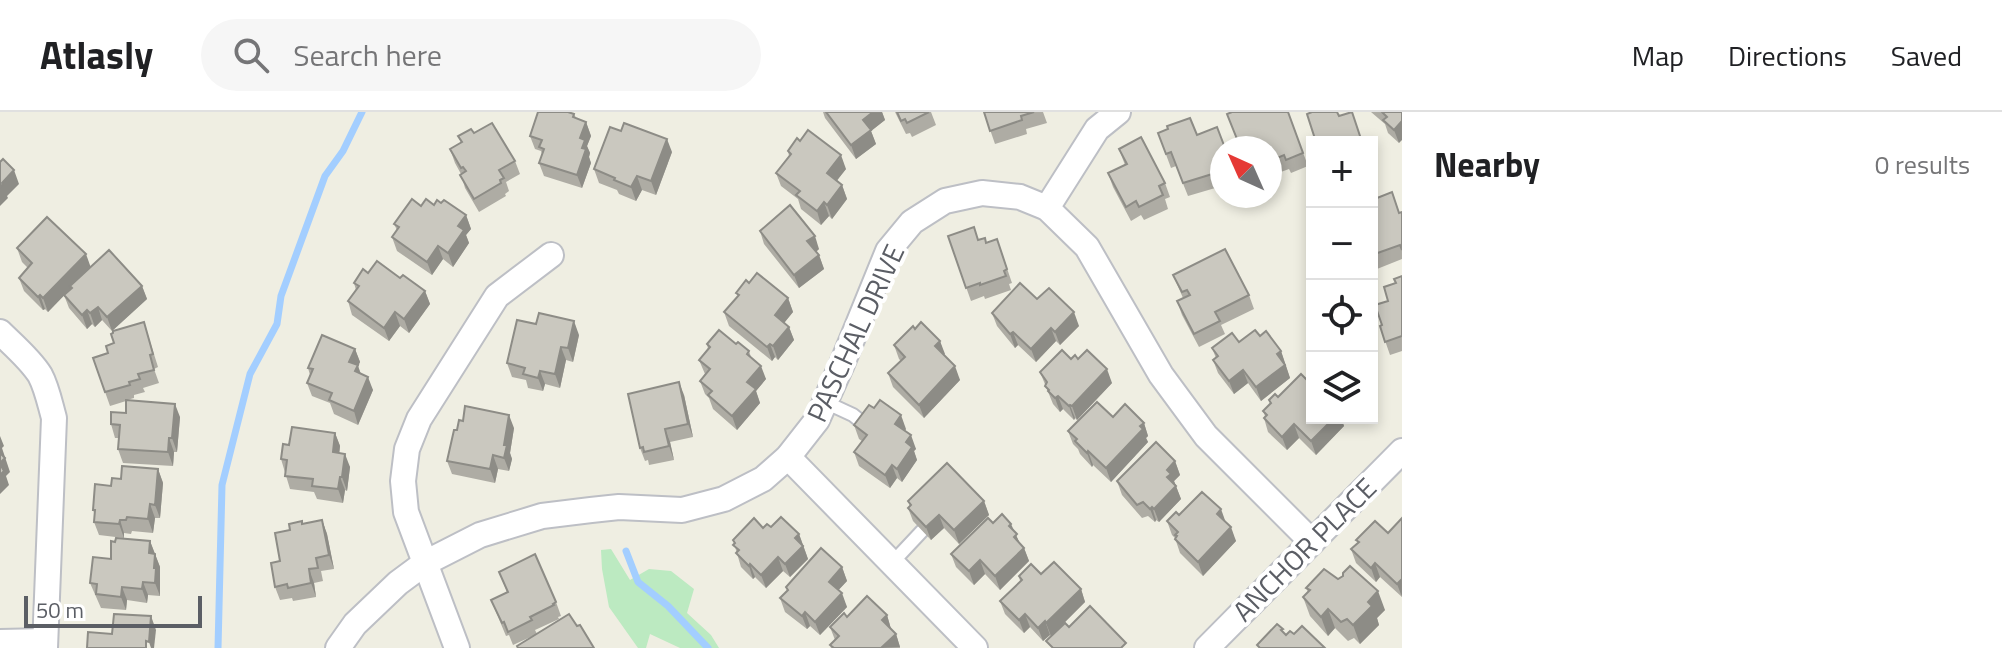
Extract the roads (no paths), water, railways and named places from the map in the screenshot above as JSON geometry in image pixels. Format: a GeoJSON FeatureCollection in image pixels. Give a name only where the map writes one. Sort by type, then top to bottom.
{"type":"FeatureCollection","features":[{"type":"Feature","properties":{"kind":"street"},"geometry":{"type":"LineString","coordinates":[[1047,208],[1097,129],[1118,112]]}},
{"type":"Feature","properties":{"kind":"street","name":"PASCHAL DRIVE"},"geometry":{"type":"LineString","coordinates":[[338,648],[355,624],[398,583],[425,563],[480,535],[542,516],[619,507],[682,510],[724,499],[763,479],[788,457],[817,420],[888,251],[912,222],[945,201],[982,193],[1020,197],[1047,208],[1087,247],[1161,375],[1206,436],[1312,542]]}},
{"type":"Feature","properties":{"kind":"street"},"geometry":{"type":"LineString","coordinates":[[457,648],[406,512],[403,481],[407,449],[419,419],[497,296],[551,255]]}},
{"type":"Feature","properties":{"kind":"street"},"geometry":{"type":"LineString","coordinates":[[0,332],[34,367],[45,385],[54,418],[45,645],[0,642]]}},
{"type":"Feature","properties":{"kind":"street","name":"ANCHOR PLACE"},"geometry":{"type":"LineString","coordinates":[[1207,648],[1402,451]]}},
{"type":"Feature","properties":{"kind":"street"},"geometry":{"type":"LineString","coordinates":[[788,457],[975,648]]}},
{"type":"Feature","properties":{"kind":"lane"},"geometry":{"type":"LineString","coordinates":[[825,402],[853,415],[868,427]]}},
{"type":"Feature","properties":{"kind":"lane"},"geometry":{"type":"LineString","coordinates":[[892,563],[922,531]]}},
{"type":"Feature","properties":{"kind":"waterway"},"geometry":{"type":"LineString","coordinates":[[218,648],[222,485],[250,374],[277,324],[281,296],[325,176],[343,151],[362,112]]}},
{"type":"Feature","properties":{"kind":"waterway"},"geometry":{"type":"LineString","coordinates":[[626,551],[638,582],[668,606],[708,648]]}}]}
